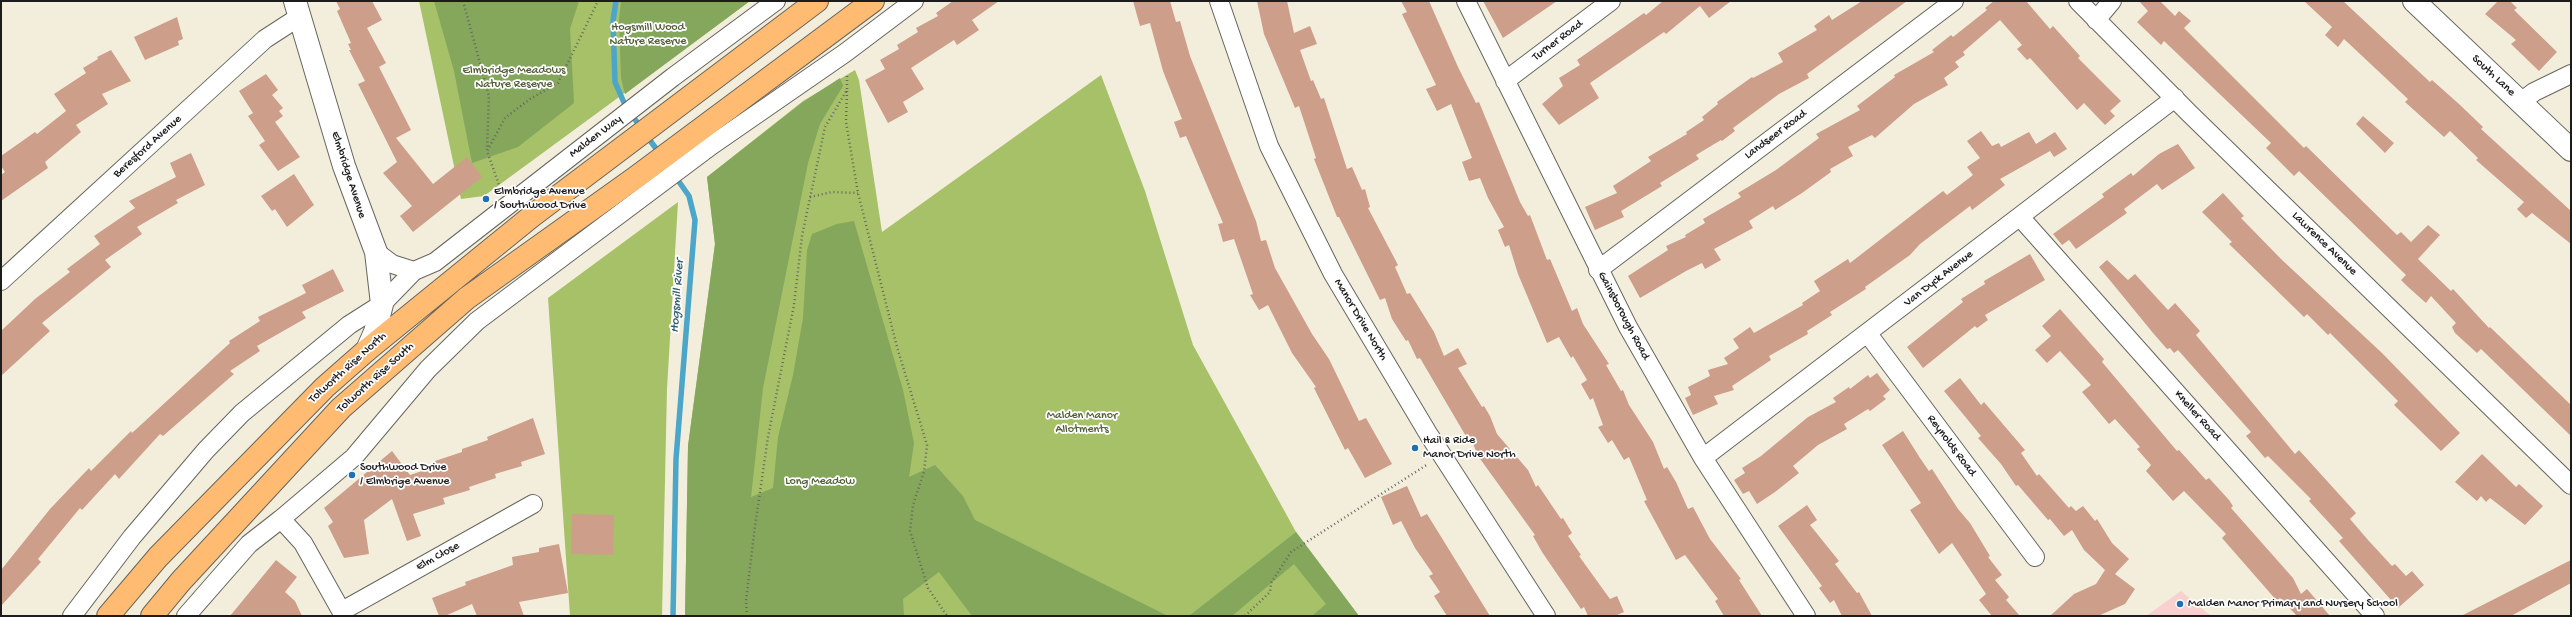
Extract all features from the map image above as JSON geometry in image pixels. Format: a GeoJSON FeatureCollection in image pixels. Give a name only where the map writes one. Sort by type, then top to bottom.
{"type":"FeatureCollection","features":[{"type":"Feature","properties":{"kind":"highway","name":"Malden Way"},"geometry":{"type":"LineString","coordinates":[[617,151],[817,1]]}},
{"type":"Feature","properties":{"kind":"highway"},"geometry":{"type":"LineString","coordinates":[[641,186],[710,122],[873,1]]}},
{"type":"Feature","properties":{"kind":"highway","name":"Tolworth Rise North"},"geometry":{"type":"LineString","coordinates":[[108,616],[158,557],[325,387],[367,350],[532,216],[617,151]]}},
{"type":"Feature","properties":{"kind":"highway","name":"Tolworth Rise South"},"geometry":{"type":"LineString","coordinates":[[152,616],[181,581],[341,408],[467,298],[641,186]]}},
{"type":"Feature","properties":{"kind":"street","name":"Malden Way"},"geometry":{"type":"LineString","coordinates":[[382,304],[414,271],[435,262],[512,200],[604,132],[673,77],[776,1]]}},
{"type":"Feature","properties":{"kind":"street"},"geometry":{"type":"LineString","coordinates":[[186,616],[249,544],[282,519],[354,457],[428,369],[477,321],[641,186],[712,145],[845,53],[914,1]]}},
{"type":"Feature","properties":{"kind":"street","name":"Manor Drive North"},"geometry":{"type":"LineString","coordinates":[[1219,1],[1269,146],[1333,274],[1442,455],[1546,616]]}},
{"type":"Feature","properties":{"kind":"street","name":"Gainsborough Road"},"geometry":{"type":"LineString","coordinates":[[1466,1],[1598,270],[1628,327],[1703,458],[1806,616]]}},
{"type":"Feature","properties":{"kind":"street","name":"Turner Road"},"geometry":{"type":"LineString","coordinates":[[1505,81],[1611,1]]}},
{"type":"Feature","properties":{"kind":"street","name":"Landseer Road"},"geometry":{"type":"LineString","coordinates":[[1598,270],[1954,1]]}},
{"type":"Feature","properties":{"kind":"street","name":"Lawrence Avenue"},"geometry":{"type":"LineString","coordinates":[[2078,1],[2175,98],[2571,485]]}},
{"type":"Feature","properties":{"kind":"street"},"geometry":{"type":"LineString","coordinates":[[2096,20],[2112,1]]}},
{"type":"Feature","properties":{"kind":"street","name":"South Lane"},"geometry":{"type":"LineString","coordinates":[[2414,1],[2571,150]]}},
{"type":"Feature","properties":{"kind":"street","name":"Elmbridge Avenue"},"geometry":{"type":"LineString","coordinates":[[297,9],[344,166],[376,252],[382,304],[375,332],[367,350]]}},
{"type":"Feature","properties":{"kind":"street","name":"Beresford Avenue"},"geometry":{"type":"LineString","coordinates":[[1,281],[297,9]]}},
{"type":"Feature","properties":{"kind":"street"},"geometry":{"type":"LineString","coordinates":[[2521,102],[2534,92],[2571,74]]}},
{"type":"Feature","properties":{"kind":"street","name":"Van Dyck Avenue"},"geometry":{"type":"LineString","coordinates":[[1703,458],[1868,334],[2175,98]]}},
{"type":"Feature","properties":{"kind":"street","name":"Kneller Road"},"geometry":{"type":"LineString","coordinates":[[2020,216],[2375,616]]}},
{"type":"Feature","properties":{"kind":"street"},"geometry":{"type":"LineString","coordinates":[[376,252],[392,264],[414,271]]}},
{"type":"Feature","properties":{"kind":"street"},"geometry":{"type":"LineString","coordinates":[[72,616],[132,537],[206,450],[242,413],[349,325],[382,304]]}},
{"type":"Feature","properties":{"kind":"street","name":"Reynolds Road"},"geometry":{"type":"LineString","coordinates":[[1868,334],[2035,557]]}},
{"type":"Feature","properties":{"kind":"street","name":"Elm Close"},"geometry":{"type":"LineString","coordinates":[[343,613],[534,504]]}},
{"type":"Feature","properties":{"kind":"street"},"geometry":{"type":"LineString","coordinates":[[282,519],[303,543],[343,613]]}},
{"type":"Feature","properties":{"kind":"path"},"geometry":{"type":"LineString","coordinates":[[463,1],[489,96],[487,151],[498,186],[512,200]]}},
{"type":"Feature","properties":{"kind":"path"},"geometry":{"type":"LineString","coordinates":[[487,151],[504,118],[530,99],[558,83],[598,1]]}},
{"type":"Feature","properties":{"kind":"path"},"geometry":{"type":"LineString","coordinates":[[845,53],[848,90],[846,122],[858,193],[898,347],[927,445],[924,472],[912,506],[910,531],[928,588],[947,616]]}},
{"type":"Feature","properties":{"kind":"path"},"geometry":{"type":"LineString","coordinates":[[747,616],[754,534],[768,437],[792,312],[802,236],[825,127],[848,90]]}},
{"type":"Feature","properties":{"kind":"path"},"geometry":{"type":"LineString","coordinates":[[810,197],[832,192],[858,193]]}},
{"type":"Feature","properties":{"kind":"path"},"geometry":{"type":"LineString","coordinates":[[1245,616],[1270,592],[1271,583],[1291,552],[1442,455]]}},
{"type":"Feature","properties":{"kind":"shaded area","name":"Malden Manor Primary and Nursery School"},"geometry":{"type":"Polygon","coordinates":[[[2181,591],[2211,616],[2146,616],[2181,591]]]}},
{"type":"Feature","properties":{"kind":"green space","name":"Elmbridge Meadows Nature Reserve"},"geometry":{"type":"Polygon","coordinates":[[[419,1],[750,1],[484,196],[461,199],[419,1]]]}},
{"type":"Feature","properties":{"kind":"green space"},"geometry":{"type":"Polygon","coordinates":[[[434,1],[579,1],[570,29],[574,103],[518,147],[472,163],[454,71],[434,1]]]}},
{"type":"Feature","properties":{"kind":"green space","name":"Hogsmill Wood Nature Reserve"},"geometry":{"type":"Polygon","coordinates":[[[621,1],[750,1],[625,94],[621,78],[619,20],[621,1]]]}},
{"type":"Feature","properties":{"kind":"green space","name":"Malden Manor Allotments"},"geometry":{"type":"Polygon","coordinates":[[[855,70],[859,80],[882,232],[1101,75],[1145,191],[1193,345],[1296,532],[1359,616],[685,616],[688,446],[715,244],[707,177],[803,101],[855,70]]]}},
{"type":"Feature","properties":{"kind":"green space","name":"Long Meadow"},"geometry":{"type":"Polygon","coordinates":[[[840,78],[843,86],[820,124],[808,163],[763,388],[751,497],[773,488],[778,437],[793,375],[803,318],[807,250],[812,234],[837,224],[854,221],[903,390],[914,443],[909,477],[935,465],[963,496],[975,520],[1168,616],[972,616],[939,572],[903,599],[904,616],[685,616],[688,446],[715,244],[707,177],[803,102],[840,78]]]}},
{"type":"Feature","properties":{"kind":"green space"},"geometry":{"type":"Polygon","coordinates":[[[678,202],[667,389],[662,616],[570,616],[548,298],[678,202]]]}},
{"type":"Feature","properties":{"kind":"green space"},"geometry":{"type":"Polygon","coordinates":[[[1296,532],[1359,616],[1312,616],[1326,604],[1294,564],[1232,616],[1189,616],[1296,532]]]}},
{"type":"Feature","properties":{"kind":"building"},"geometry":{"type":"Polygon","coordinates":[[[336,1],[372,1],[382,20],[367,28],[386,63],[379,67],[411,130],[396,138],[433,184],[467,157],[482,177],[413,232],[400,216],[412,206],[383,173],[397,162],[358,84],[365,81],[349,50],[351,50],[348,44],[351,43],[337,11],[340,9],[336,1]]]}},
{"type":"Feature","properties":{"kind":"building"},"geometry":{"type":"Polygon","coordinates":[[[953,1],[999,1],[972,20],[979,30],[957,45],[954,40],[911,68],[924,89],[903,102],[908,112],[888,123],[865,80],[885,69],[880,60],[899,49],[897,45],[918,32],[916,28],[938,16],[936,13],[953,1]]]}},
{"type":"Feature","properties":{"kind":"building"},"geometry":{"type":"Polygon","coordinates":[[[1133,1],[1170,1],[1176,22],[1180,21],[1190,56],[1256,221],[1261,241],[1266,240],[1275,268],[1312,334],[1329,359],[1359,421],[1366,418],[1392,464],[1365,478],[1348,448],[1345,450],[1314,388],[1316,387],[1292,353],[1268,305],[1259,310],[1250,295],[1253,294],[1234,239],[1223,242],[1218,224],[1223,223],[1186,136],[1180,138],[1174,122],[1182,119],[1163,71],[1150,23],[1140,26],[1133,1]]]}},
{"type":"Feature","properties":{"kind":"building"},"geometry":{"type":"Polygon","coordinates":[[[1257,1],[1287,1],[1294,33],[1310,26],[1317,44],[1300,50],[1311,81],[1313,80],[1321,99],[1324,98],[1347,169],[1352,167],[1362,190],[1365,189],[1370,207],[1368,208],[1398,265],[1395,267],[1407,294],[1410,293],[1434,332],[1444,356],[1458,348],[1467,364],[1458,368],[1482,407],[1484,406],[1490,416],[1497,434],[1528,470],[1536,487],[1538,485],[1561,519],[1563,518],[1572,533],[1568,536],[1581,555],[1579,556],[1610,599],[1617,596],[1624,612],[1615,616],[1588,616],[1584,607],[1581,609],[1542,552],[1533,536],[1535,535],[1478,456],[1470,436],[1467,438],[1420,358],[1417,359],[1408,340],[1406,341],[1392,319],[1385,298],[1380,300],[1339,217],[1337,217],[1314,159],[1316,158],[1299,106],[1295,108],[1264,34],[1257,1]]]}},
{"type":"Feature","properties":{"kind":"building"},"geometry":{"type":"Polygon","coordinates":[[[1401,1],[1429,1],[1458,67],[1476,103],[1479,102],[1520,202],[1528,216],[1530,215],[1547,260],[1550,259],[1572,311],[1577,308],[1583,324],[1609,364],[1606,365],[1621,391],[1623,390],[1629,405],[1653,442],[1664,469],[1667,467],[1676,482],[1688,509],[1693,507],[1710,539],[1741,579],[1739,580],[1762,616],[1724,616],[1715,601],[1718,599],[1685,555],[1676,560],[1644,501],[1647,500],[1629,457],[1624,460],[1612,440],[1608,443],[1598,427],[1603,425],[1593,398],[1590,400],[1581,384],[1587,380],[1573,356],[1571,358],[1559,337],[1547,343],[1518,274],[1509,245],[1505,247],[1498,230],[1504,227],[1488,198],[1480,178],[1469,181],[1462,162],[1472,158],[1451,104],[1437,111],[1426,89],[1436,85],[1402,14],[1407,12],[1401,1]]]}},
{"type":"Feature","properties":{"kind":"building"},"geometry":{"type":"Polygon","coordinates":[[[1483,1],[1557,1],[1503,38],[1483,1]]]}},
{"type":"Feature","properties":{"kind":"building"},"geometry":{"type":"Polygon","coordinates":[[[1663,1],[1731,1],[1709,18],[1700,6],[1666,34],[1664,32],[1590,83],[1599,98],[1559,125],[1542,104],[1563,86],[1559,78],[1580,65],[1577,60],[1644,13],[1646,15],[1663,1]]]}},
{"type":"Feature","properties":{"kind":"building"},"geometry":{"type":"Polygon","coordinates":[[[1862,1],[1907,1],[1807,74],[1809,78],[1779,94],[1733,128],[1735,131],[1722,141],[1721,140],[1696,155],[1699,159],[1660,183],[1662,186],[1621,211],[1624,217],[1595,230],[1585,207],[1617,193],[1613,186],[1651,161],[1648,157],[1687,134],[1686,132],[1704,120],[1702,117],[1718,104],[1717,102],[1752,77],[1753,78],[1783,62],[1778,53],[1817,30],[1814,26],[1829,15],[1832,20],[1862,1]]]}},
{"type":"Feature","properties":{"kind":"building"},"geometry":{"type":"Polygon","coordinates":[[[1994,1],[2026,1],[2050,29],[2053,26],[2080,56],[2078,58],[2121,101],[2110,111],[2115,116],[2105,125],[2084,103],[2077,110],[2030,58],[2027,60],[2017,49],[2022,45],[2000,20],[1963,52],[1965,55],[1955,62],[1959,67],[1944,78],[1948,85],[1914,104],[1875,138],[1872,135],[1848,147],[1853,156],[1830,169],[1831,172],[1802,193],[1775,210],[1773,206],[1749,221],[1753,228],[1714,249],[1721,260],[1705,269],[1702,263],[1640,298],[1628,276],[1668,250],[1666,246],[1686,237],[1685,235],[1705,223],[1703,219],[1741,197],[1738,193],[1776,170],[1819,138],[1816,134],[1860,110],[1857,106],[1895,77],[1894,75],[1934,52],[1932,50],[1951,35],[1953,37],[1987,10],[1985,8],[1994,1]]]}},
{"type":"Feature","properties":{"kind":"building"},"geometry":{"type":"Polygon","coordinates":[[[2139,1],[2160,1],[2175,16],[2179,11],[2191,21],[2184,28],[2304,148],[2306,146],[2397,235],[2401,232],[2411,242],[2428,225],[2440,235],[2418,259],[2451,291],[2453,289],[2489,328],[2490,327],[2571,405],[2571,436],[2481,349],[2477,353],[2455,333],[2452,327],[2456,323],[2431,296],[2426,303],[2407,286],[2401,280],[2406,275],[2299,171],[2294,176],[2266,148],[2271,143],[2164,41],[2161,45],[2137,22],[2148,11],[2139,1]]]}},
{"type":"Feature","properties":{"kind":"building"},"geometry":{"type":"Polygon","coordinates":[[[2304,1],[2343,1],[2430,82],[2432,80],[2459,104],[2483,127],[2481,129],[2571,211],[2571,244],[2532,213],[2526,218],[2517,209],[2524,202],[2476,160],[2478,158],[2450,131],[2444,137],[2405,102],[2408,99],[2344,39],[2338,47],[2325,35],[2332,27],[2304,1]]]}},
{"type":"Feature","properties":{"kind":"building"},"geometry":{"type":"Polygon","coordinates":[[[2498,1],[2510,1],[2517,8],[2514,10],[2557,52],[2539,71],[2511,44],[2516,40],[2485,14],[2498,1]]]}},
{"type":"Feature","properties":{"kind":"building"},"geometry":{"type":"Polygon","coordinates":[[[177,17],[183,39],[178,41],[179,45],[145,60],[134,37],[177,17]]]}},
{"type":"Feature","properties":{"kind":"building"},"geometry":{"type":"Polygon","coordinates":[[[111,50],[131,81],[102,94],[108,104],[76,125],[81,132],[45,162],[48,168],[1,201],[1,175],[5,172],[1,166],[1,156],[35,132],[37,134],[66,111],[54,94],[86,73],[83,68],[98,59],[97,57],[111,50]]]}},
{"type":"Feature","properties":{"kind":"building"},"geometry":{"type":"Polygon","coordinates":[[[266,74],[278,90],[272,95],[283,108],[279,111],[283,116],[275,122],[300,157],[278,171],[259,145],[265,141],[248,116],[253,113],[239,91],[266,74]]]}},
{"type":"Feature","properties":{"kind":"building"},"geometry":{"type":"Polygon","coordinates":[[[2363,116],[2394,143],[2385,153],[2356,124],[2363,116]]]}},
{"type":"Feature","properties":{"kind":"building"},"geometry":{"type":"Polygon","coordinates":[[[1981,131],[1992,146],[1999,143],[2001,147],[2029,132],[2036,144],[2055,132],[2067,149],[2054,157],[2050,151],[2000,179],[2005,185],[1972,210],[1970,206],[1920,244],[1910,255],[1865,287],[1866,289],[1830,312],[1832,315],[1807,331],[1808,334],[1769,356],[1771,360],[1732,386],[1734,390],[1714,396],[1718,404],[1693,415],[1685,398],[1691,395],[1688,387],[1710,376],[1708,370],[1728,364],[1724,358],[1739,348],[1733,339],[1750,327],[1754,333],[1803,305],[1802,303],[1820,291],[1814,281],[1848,259],[1850,263],[1943,191],[1947,195],[1973,175],[1967,167],[1980,158],[1967,141],[1981,131]]]}},
{"type":"Feature","properties":{"kind":"building"},"geometry":{"type":"Polygon","coordinates":[[[2178,144],[2195,168],[2162,190],[2157,184],[2124,209],[2127,213],[2076,249],[2069,240],[2062,245],[2053,234],[2104,197],[2102,194],[2131,173],[2133,176],[2159,154],[2178,144]]]}},
{"type":"Feature","properties":{"kind":"building"},"geometry":{"type":"Polygon","coordinates":[[[191,153],[205,185],[176,200],[178,203],[137,227],[142,234],[105,260],[111,267],[42,323],[50,331],[1,376],[1,331],[35,299],[70,272],[67,269],[100,244],[94,236],[135,208],[129,201],[176,177],[170,163],[191,153]]]}},
{"type":"Feature","properties":{"kind":"building"},"geometry":{"type":"Polygon","coordinates":[[[294,174],[314,205],[287,227],[275,209],[272,211],[261,196],[294,174]]]}},
{"type":"Feature","properties":{"kind":"building"},"geometry":{"type":"Polygon","coordinates":[[[2223,193],[2244,216],[2241,218],[2281,259],[2382,353],[2460,433],[2441,451],[2394,405],[2398,401],[2330,333],[2328,335],[2307,314],[2304,317],[2229,244],[2232,242],[2202,212],[2223,193]]]}},
{"type":"Feature","properties":{"kind":"building"},"geometry":{"type":"Polygon","coordinates":[[[2030,254],[2045,280],[1985,315],[1988,320],[1977,328],[1975,326],[1923,368],[1907,347],[1963,302],[1961,299],[1985,284],[1984,281],[2030,254]]]}},
{"type":"Feature","properties":{"kind":"building"},"geometry":{"type":"Polygon","coordinates":[[[2107,260],[2128,280],[2135,274],[2168,310],[2175,303],[2200,331],[2196,335],[2295,454],[2299,450],[2356,513],[2350,519],[2368,540],[2392,566],[2395,564],[2406,576],[2412,571],[2424,585],[2398,608],[2339,541],[2343,538],[2309,501],[2311,499],[2268,456],[2265,458],[2246,436],[2251,432],[2178,350],[2174,353],[2170,348],[2167,349],[2153,333],[2099,267],[2107,260]]]}},
{"type":"Feature","properties":{"kind":"building"},"geometry":{"type":"Polygon","coordinates":[[[333,269],[344,291],[302,312],[306,318],[257,346],[260,351],[230,371],[234,374],[163,436],[160,434],[119,479],[115,474],[82,510],[80,508],[38,559],[41,562],[1,606],[1,570],[50,509],[89,468],[91,471],[131,431],[132,433],[230,343],[229,341],[260,321],[258,317],[306,293],[302,285],[333,269]]]}},
{"type":"Feature","properties":{"kind":"building"},"geometry":{"type":"Polygon","coordinates":[[[2060,309],[2104,359],[2102,362],[2177,451],[2179,450],[2206,480],[2209,478],[2229,500],[2233,506],[2231,508],[2293,578],[2301,594],[2307,589],[2330,616],[2297,616],[2280,598],[2277,601],[2222,538],[2226,534],[2184,491],[2173,501],[2146,471],[2151,465],[2137,449],[2140,447],[2115,419],[2109,424],[2082,392],[2091,385],[2060,351],[2047,363],[2035,350],[2051,336],[2042,326],[2060,309]]]}},
{"type":"Feature","properties":{"kind":"building"},"geometry":{"type":"Polygon","coordinates":[[[1877,373],[1890,390],[1883,396],[1886,399],[1870,411],[1868,409],[1844,424],[1847,429],[1818,445],[1793,466],[1799,473],[1757,504],[1749,491],[1743,494],[1734,480],[1745,473],[1742,468],[1761,456],[1808,417],[1836,402],[1833,398],[1849,387],[1850,389],[1868,375],[1870,378],[1877,373]]]}},
{"type":"Feature","properties":{"kind":"building"},"geometry":{"type":"Polygon","coordinates":[[[1960,378],[1981,405],[1984,402],[2025,450],[2021,453],[2037,476],[2039,474],[2069,508],[2071,506],[2076,511],[2083,506],[2095,521],[2097,519],[2112,543],[2129,559],[2115,574],[2135,589],[2125,604],[2098,616],[2050,616],[2074,594],[2096,584],[2105,570],[2084,550],[2072,530],[2064,536],[2050,519],[2048,520],[2018,485],[2016,486],[2001,464],[1978,438],[1981,436],[1944,391],[1960,378]]]}},
{"type":"Feature","properties":{"kind":"building"},"geometry":{"type":"Polygon","coordinates":[[[533,418],[545,454],[521,462],[522,466],[495,474],[496,478],[469,487],[470,490],[443,498],[445,504],[413,514],[421,536],[407,541],[392,499],[364,520],[369,554],[344,558],[328,526],[333,522],[324,508],[392,451],[410,475],[437,466],[435,461],[462,452],[462,449],[488,440],[487,437],[533,418]]]}},
{"type":"Feature","properties":{"kind":"building"},"geometry":{"type":"Polygon","coordinates":[[[1903,431],[1929,471],[1932,469],[1958,509],[1970,523],[1990,556],[1988,557],[2002,575],[1995,580],[2009,597],[2006,600],[2020,616],[1992,616],[1979,600],[1986,594],[1952,543],[1939,554],[1910,510],[1921,503],[1882,445],[1903,431]]]}},
{"type":"Feature","properties":{"kind":"building"},"geometry":{"type":"Polygon","coordinates":[[[2482,454],[2516,487],[2519,484],[2543,506],[2525,525],[2490,498],[2486,502],[2481,496],[2477,501],[2455,482],[2482,454]]]}},
{"type":"Feature","properties":{"kind":"building"},"geometry":{"type":"Polygon","coordinates":[[[1407,486],[1421,517],[1427,514],[1490,616],[1447,616],[1434,596],[1440,592],[1429,576],[1433,574],[1415,548],[1401,521],[1393,525],[1381,497],[1407,486]]]}},
{"type":"Feature","properties":{"kind":"building"},"geometry":{"type":"Polygon","coordinates":[[[1807,505],[1817,520],[1810,525],[1839,561],[1835,564],[1857,593],[1859,592],[1872,616],[1842,616],[1834,600],[1830,603],[1819,588],[1822,586],[1778,526],[1807,505]]]}},
{"type":"Feature","properties":{"kind":"building"},"geometry":{"type":"Polygon","coordinates":[[[572,514],[614,515],[613,555],[571,554],[572,514]]]}},
{"type":"Feature","properties":{"kind":"building"},"geometry":{"type":"Polygon","coordinates":[[[559,544],[568,593],[519,602],[524,616],[477,616],[472,604],[445,616],[439,616],[432,598],[466,585],[465,582],[513,565],[512,557],[539,552],[539,548],[559,544]]]}},
{"type":"Feature","properties":{"kind":"building"},"geometry":{"type":"Polygon","coordinates":[[[276,560],[297,577],[285,592],[295,601],[302,616],[230,616],[276,560]]]}},
{"type":"Feature","properties":{"kind":"building"},"geometry":{"type":"Polygon","coordinates":[[[2571,560],[2571,583],[2511,616],[2461,616],[2571,560]]]}},
{"type":"Feature","properties":{"kind":"waterway","name":"Hogsmill River"},"geometry":{"type":"LineString","coordinates":[[616,1],[613,21],[615,82],[625,105],[641,128]]}},
{"type":"Feature","properties":{"kind":"waterway","name":"Hogsmill River"},"geometry":{"type":"LineString","coordinates":[[646,135],[660,154]]}},
{"type":"Feature","properties":{"kind":"waterway","name":"Hogsmill River"},"geometry":{"type":"LineString","coordinates":[[673,616],[676,459],[695,220],[689,196],[675,176]]}},
{"type":"Feature","properties":{"kind":"place","name":"Elmbridge Avenue / Southwood Drive"},"geometry":{"type":"Point","coordinates":[486,199]}},
{"type":"Feature","properties":{"kind":"place","name":"Hail & Ride Manor Drive North"},"geometry":{"type":"Point","coordinates":[1415,448]}},
{"type":"Feature","properties":{"kind":"place","name":"Southwood Drive / Elmbrige Avenue"},"geometry":{"type":"Point","coordinates":[352,475]}},
{"type":"Feature","properties":{"kind":"place","name":"Malden Manor Primary and Nursery School"},"geometry":{"type":"Point","coordinates":[2180,604]}}]}
